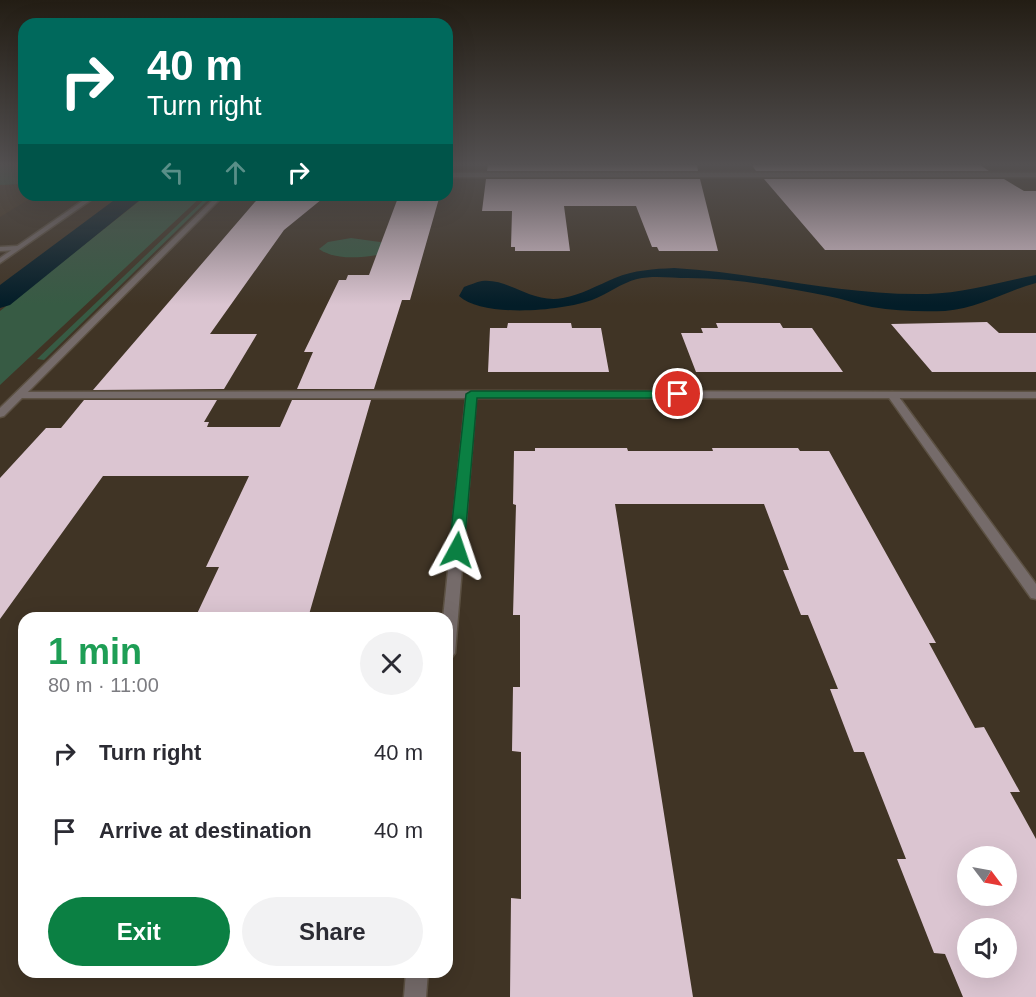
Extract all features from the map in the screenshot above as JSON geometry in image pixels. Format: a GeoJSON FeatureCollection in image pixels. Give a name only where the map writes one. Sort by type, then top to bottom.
{"type":"FeatureCollection","features":[{"type":"Feature","properties":{"kind":"street"},"geometry":{"type":"LineString","coordinates":[[0,261],[69,213]]}},
{"type":"Feature","properties":{"kind":"street"},"geometry":{"type":"LineString","coordinates":[[0,414],[203,213]]}},
{"type":"Feature","properties":{"kind":"street"},"geometry":{"type":"LineString","coordinates":[[0,249],[17,248]]}},
{"type":"Feature","properties":{"kind":"street"},"geometry":{"type":"LineString","coordinates":[[451,612],[471,394]]}},
{"type":"Feature","properties":{"kind":"street"},"geometry":{"type":"LineString","coordinates":[[18,395],[1036,395]]}},
{"type":"Feature","properties":{"kind":"street"},"geometry":{"type":"LineString","coordinates":[[892,395],[1036,594]]}},
{"type":"Feature","properties":{"kind":"street"},"geometry":{"type":"LineString","coordinates":[[415,997],[417,978]]}},
{"type":"Feature","properties":{"kind":"green space"},"geometry":{"type":"Polygon","coordinates":[[[125,213],[184,213],[0,385],[0,311],[125,213]]]}},
{"type":"Feature","properties":{"kind":"green space"},"geometry":{"type":"Polygon","coordinates":[[[191,213],[195,213],[44,360],[37,359],[191,213]]]}},
{"type":"Feature","properties":{"kind":"green space"},"geometry":{"type":"Polygon","coordinates":[[[351,238],[380,242],[385,245],[377,255],[362,257],[339,257],[319,249],[328,242],[351,238]]]}},
{"type":"Feature","properties":{"kind":"water"},"geometry":{"type":"Polygon","coordinates":[[[674,268],[896,294],[955,292],[1036,275],[1036,283],[969,307],[945,311],[908,311],[866,306],[775,286],[706,278],[649,277],[637,279],[592,300],[543,309],[504,310],[470,303],[459,296],[464,287],[480,281],[492,281],[541,297],[563,298],[629,273],[674,268]]]}},
{"type":"Feature","properties":{"kind":"building"},"geometry":{"type":"Polygon","coordinates":[[[246,213],[305,213],[284,230],[210,334],[257,334],[224,389],[93,390],[246,213]]]}},
{"type":"Feature","properties":{"kind":"building"},"geometry":{"type":"Polygon","coordinates":[[[392,213],[435,213],[410,300],[402,300],[374,389],[297,389],[313,352],[304,352],[339,280],[346,280],[348,275],[369,275],[392,213]]]}},
{"type":"Feature","properties":{"kind":"building"},"geometry":{"type":"Polygon","coordinates":[[[512,213],[565,213],[570,251],[515,251],[515,247],[511,247],[512,213]]]}},
{"type":"Feature","properties":{"kind":"building"},"geometry":{"type":"Polygon","coordinates":[[[639,213],[708,213],[718,251],[659,251],[657,247],[652,247],[639,213]]]}},
{"type":"Feature","properties":{"kind":"building"},"geometry":{"type":"Polygon","coordinates":[[[793,213],[1036,213],[1036,250],[825,250],[793,213]]]}},
{"type":"Feature","properties":{"kind":"building"},"geometry":{"type":"Polygon","coordinates":[[[987,322],[999,333],[1036,333],[1036,372],[932,372],[891,324],[987,322]]]}},
{"type":"Feature","properties":{"kind":"building"},"geometry":{"type":"Polygon","coordinates":[[[508,323],[571,323],[572,328],[601,328],[609,372],[488,372],[490,328],[507,328],[508,323]]]}},
{"type":"Feature","properties":{"kind":"building"},"geometry":{"type":"Polygon","coordinates":[[[716,323],[780,323],[783,328],[812,328],[843,372],[696,372],[681,333],[703,333],[701,328],[718,328],[716,323]]]}},
{"type":"Feature","properties":{"kind":"building"},"geometry":{"type":"Polygon","coordinates":[[[84,400],[217,400],[204,422],[209,422],[207,427],[280,427],[292,400],[371,400],[310,612],[198,612],[219,567],[206,567],[249,476],[103,476],[0,619],[0,478],[46,428],[61,428],[84,400]]]}},
{"type":"Feature","properties":{"kind":"building"},"geometry":{"type":"Polygon","coordinates":[[[535,448],[713,451],[712,448],[798,448],[800,451],[829,451],[936,643],[929,643],[975,728],[984,727],[1020,792],[1010,792],[1036,839],[1036,997],[963,997],[945,954],[934,953],[897,859],[906,859],[864,752],[854,752],[830,689],[838,689],[808,615],[801,615],[783,570],[789,570],[764,504],[615,504],[693,997],[510,997],[511,898],[521,899],[521,752],[512,751],[513,687],[520,687],[520,615],[513,615],[516,505],[513,504],[514,451],[535,451],[535,448]]]}},
{"type":"Feature","properties":{"kind":"waterway"},"geometry":{"type":"LineString","coordinates":[[0,299],[112,213]]}},
{"type":"Feature","properties":{"kind":"route"},"geometry":{"type":"LineString","coordinates":[[457,550],[471,394],[678,394]]}}]}
